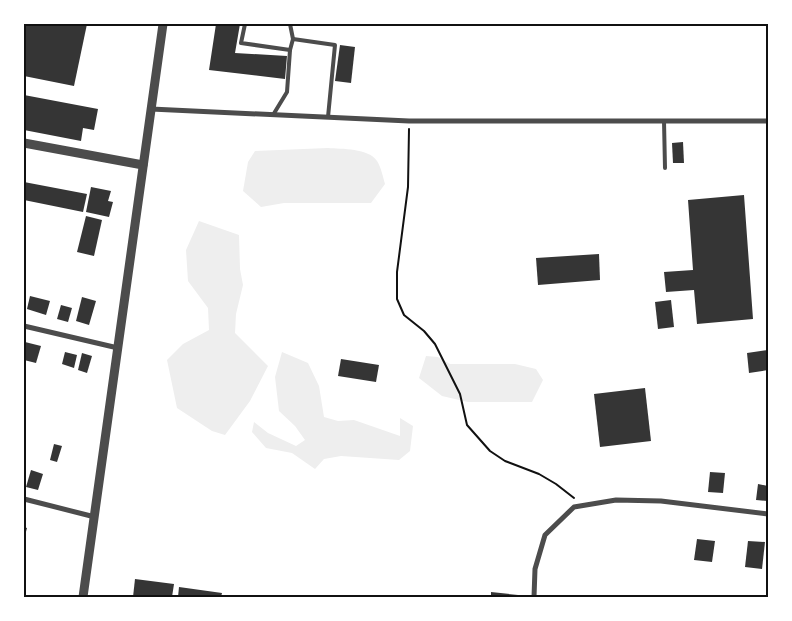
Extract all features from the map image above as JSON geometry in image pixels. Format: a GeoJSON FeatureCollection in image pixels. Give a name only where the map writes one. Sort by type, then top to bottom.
{"type":"FeatureCollection","features":[{"type":"Feature","properties":{"kind":"street"},"geometry":{"type":"LineString","coordinates":[[83,597],[163,24]]}},
{"type":"Feature","properties":{"kind":"street"},"geometry":{"type":"LineString","coordinates":[[151,109],[410,121],[768,121]]}},
{"type":"Feature","properties":{"kind":"street"},"geometry":{"type":"LineString","coordinates":[[24,143],[143,165]]}},
{"type":"Feature","properties":{"kind":"street"},"geometry":{"type":"LineString","coordinates":[[24,326],[118,348]]}},
{"type":"Feature","properties":{"kind":"street"},"geometry":{"type":"LineString","coordinates":[[24,499],[95,517]]}},
{"type":"Feature","properties":{"kind":"street"},"geometry":{"type":"LineString","coordinates":[[534,597],[535,569],[545,535],[574,507],[616,500],[661,501],[768,514]]}},
{"type":"Feature","properties":{"kind":"lane"},"geometry":{"type":"LineString","coordinates":[[245,24],[242,43],[290,50]]}},
{"type":"Feature","properties":{"kind":"lane"},"geometry":{"type":"LineString","coordinates":[[273,115],[287,92],[290,50],[293,39],[290,24]]}},
{"type":"Feature","properties":{"kind":"lane"},"geometry":{"type":"LineString","coordinates":[[293,39],[335,45],[328,117]]}},
{"type":"Feature","properties":{"kind":"lane"},"geometry":{"type":"LineString","coordinates":[[664,121],[665,168]]}},
{"type":"Feature","properties":{"kind":"path"},"geometry":{"type":"LineString","coordinates":[[410,121],[408,187],[397,272],[397,299],[404,315],[424,331],[435,344],[460,394],[467,425],[490,451],[505,461],[538,474],[556,484],[585,505]]}},
{"type":"Feature","properties":{"kind":"shaded area"},"geometry":{"type":"Polygon","coordinates":[[[328,148],[361,151],[377,161],[385,184],[371,203],[284,203],[261,207],[243,191],[248,162],[255,151],[328,148]]]}},
{"type":"Feature","properties":{"kind":"shaded area"},"geometry":{"type":"Polygon","coordinates":[[[199,221],[239,235],[240,269],[243,285],[236,314],[235,333],[268,366],[250,401],[225,435],[212,431],[177,408],[167,360],[183,344],[209,330],[208,308],[188,281],[186,250],[199,221]]]}},
{"type":"Feature","properties":{"kind":"shaded area"},"geometry":{"type":"Polygon","coordinates":[[[282,352],[308,363],[319,386],[324,417],[338,421],[354,420],[400,436],[400,418],[413,426],[410,451],[399,460],[341,456],[324,459],[315,469],[292,453],[266,448],[252,432],[254,422],[268,433],[296,446],[305,440],[295,426],[279,411],[275,377],[282,352]]]}},
{"type":"Feature","properties":{"kind":"shaded area"},"geometry":{"type":"Polygon","coordinates":[[[426,356],[438,357],[450,364],[515,364],[536,369],[543,380],[532,402],[468,402],[442,396],[419,378],[426,356]]]}},
{"type":"Feature","properties":{"kind":"building"},"geometry":{"type":"Polygon","coordinates":[[[24,24],[87,24],[74,86],[24,76],[24,24]]]}},
{"type":"Feature","properties":{"kind":"building"},"geometry":{"type":"Polygon","coordinates":[[[216,24],[240,24],[235,53],[287,56],[285,79],[209,70],[216,24]]]}},
{"type":"Feature","properties":{"kind":"building"},"geometry":{"type":"Polygon","coordinates":[[[340,45],[355,47],[351,83],[335,81],[340,45]]]}},
{"type":"Feature","properties":{"kind":"building"},"geometry":{"type":"Polygon","coordinates":[[[24,95],[98,109],[94,130],[83,128],[81,141],[24,130],[24,95]]]}},
{"type":"Feature","properties":{"kind":"building"},"geometry":{"type":"Polygon","coordinates":[[[683,142],[684,163],[673,163],[672,143],[683,142]]]}},
{"type":"Feature","properties":{"kind":"building"},"geometry":{"type":"Polygon","coordinates":[[[24,182],[87,194],[83,212],[24,200],[24,182]]]}},
{"type":"Feature","properties":{"kind":"building"},"geometry":{"type":"Polygon","coordinates":[[[91,187],[111,191],[108,201],[113,202],[109,217],[86,212],[91,187]]]}},
{"type":"Feature","properties":{"kind":"building"},"geometry":{"type":"Polygon","coordinates":[[[744,195],[753,319],[697,324],[694,290],[666,292],[664,272],[693,270],[688,200],[744,195]]]}},
{"type":"Feature","properties":{"kind":"building"},"geometry":{"type":"Polygon","coordinates":[[[86,216],[102,220],[94,256],[77,252],[86,216]]]}},
{"type":"Feature","properties":{"kind":"building"},"geometry":{"type":"Polygon","coordinates":[[[599,254],[600,280],[538,285],[536,258],[599,254]]]}},
{"type":"Feature","properties":{"kind":"building"},"geometry":{"type":"Polygon","coordinates":[[[30,296],[50,301],[46,315],[27,309],[30,296]]]}},
{"type":"Feature","properties":{"kind":"building"},"geometry":{"type":"Polygon","coordinates":[[[82,297],[96,301],[89,325],[76,321],[82,297]]]}},
{"type":"Feature","properties":{"kind":"building"},"geometry":{"type":"Polygon","coordinates":[[[671,300],[674,327],[658,329],[655,302],[671,300]]]}},
{"type":"Feature","properties":{"kind":"building"},"geometry":{"type":"Polygon","coordinates":[[[61,305],[72,308],[68,322],[57,319],[61,305]]]}},
{"type":"Feature","properties":{"kind":"building"},"geometry":{"type":"Polygon","coordinates":[[[25,342],[41,346],[36,363],[24,360],[25,342]]]}},
{"type":"Feature","properties":{"kind":"building"},"geometry":{"type":"Polygon","coordinates":[[[768,350],[768,370],[749,373],[747,353],[768,350]]]}},
{"type":"Feature","properties":{"kind":"building"},"geometry":{"type":"Polygon","coordinates":[[[65,352],[77,355],[74,368],[62,364],[65,352]]]}},
{"type":"Feature","properties":{"kind":"building"},"geometry":{"type":"Polygon","coordinates":[[[82,353],[92,356],[87,373],[78,370],[82,353]]]}},
{"type":"Feature","properties":{"kind":"building"},"geometry":{"type":"Polygon","coordinates":[[[341,359],[379,365],[376,382],[338,376],[341,359]]]}},
{"type":"Feature","properties":{"kind":"building"},"geometry":{"type":"Polygon","coordinates":[[[645,388],[651,441],[600,447],[594,394],[645,388]]]}},
{"type":"Feature","properties":{"kind":"building"},"geometry":{"type":"Polygon","coordinates":[[[54,444],[62,446],[57,462],[50,460],[54,444]]]}},
{"type":"Feature","properties":{"kind":"building"},"geometry":{"type":"Polygon","coordinates":[[[31,470],[43,474],[38,490],[26,487],[31,470]]]}},
{"type":"Feature","properties":{"kind":"building"},"geometry":{"type":"Polygon","coordinates":[[[710,472],[725,473],[723,493],[708,492],[710,472]]]}},
{"type":"Feature","properties":{"kind":"building"},"geometry":{"type":"Polygon","coordinates":[[[758,484],[768,486],[768,501],[756,500],[758,484]]]}},
{"type":"Feature","properties":{"kind":"building"},"geometry":{"type":"Polygon","coordinates":[[[24,527],[27,528],[24,539],[24,527]]]}},
{"type":"Feature","properties":{"kind":"building"},"geometry":{"type":"Polygon","coordinates":[[[697,539],[715,541],[712,562],[694,560],[697,539]]]}},
{"type":"Feature","properties":{"kind":"building"},"geometry":{"type":"Polygon","coordinates":[[[748,541],[765,542],[762,569],[745,567],[748,541]]]}},
{"type":"Feature","properties":{"kind":"building"},"geometry":{"type":"Polygon","coordinates":[[[135,579],[174,584],[172,597],[133,597],[135,579]]]}},
{"type":"Feature","properties":{"kind":"building"},"geometry":{"type":"Polygon","coordinates":[[[179,587],[222,593],[221,597],[178,597],[179,587]]]}},
{"type":"Feature","properties":{"kind":"building"},"geometry":{"type":"Polygon","coordinates":[[[491,592],[518,595],[517,597],[491,597],[491,592]]]}}]}
